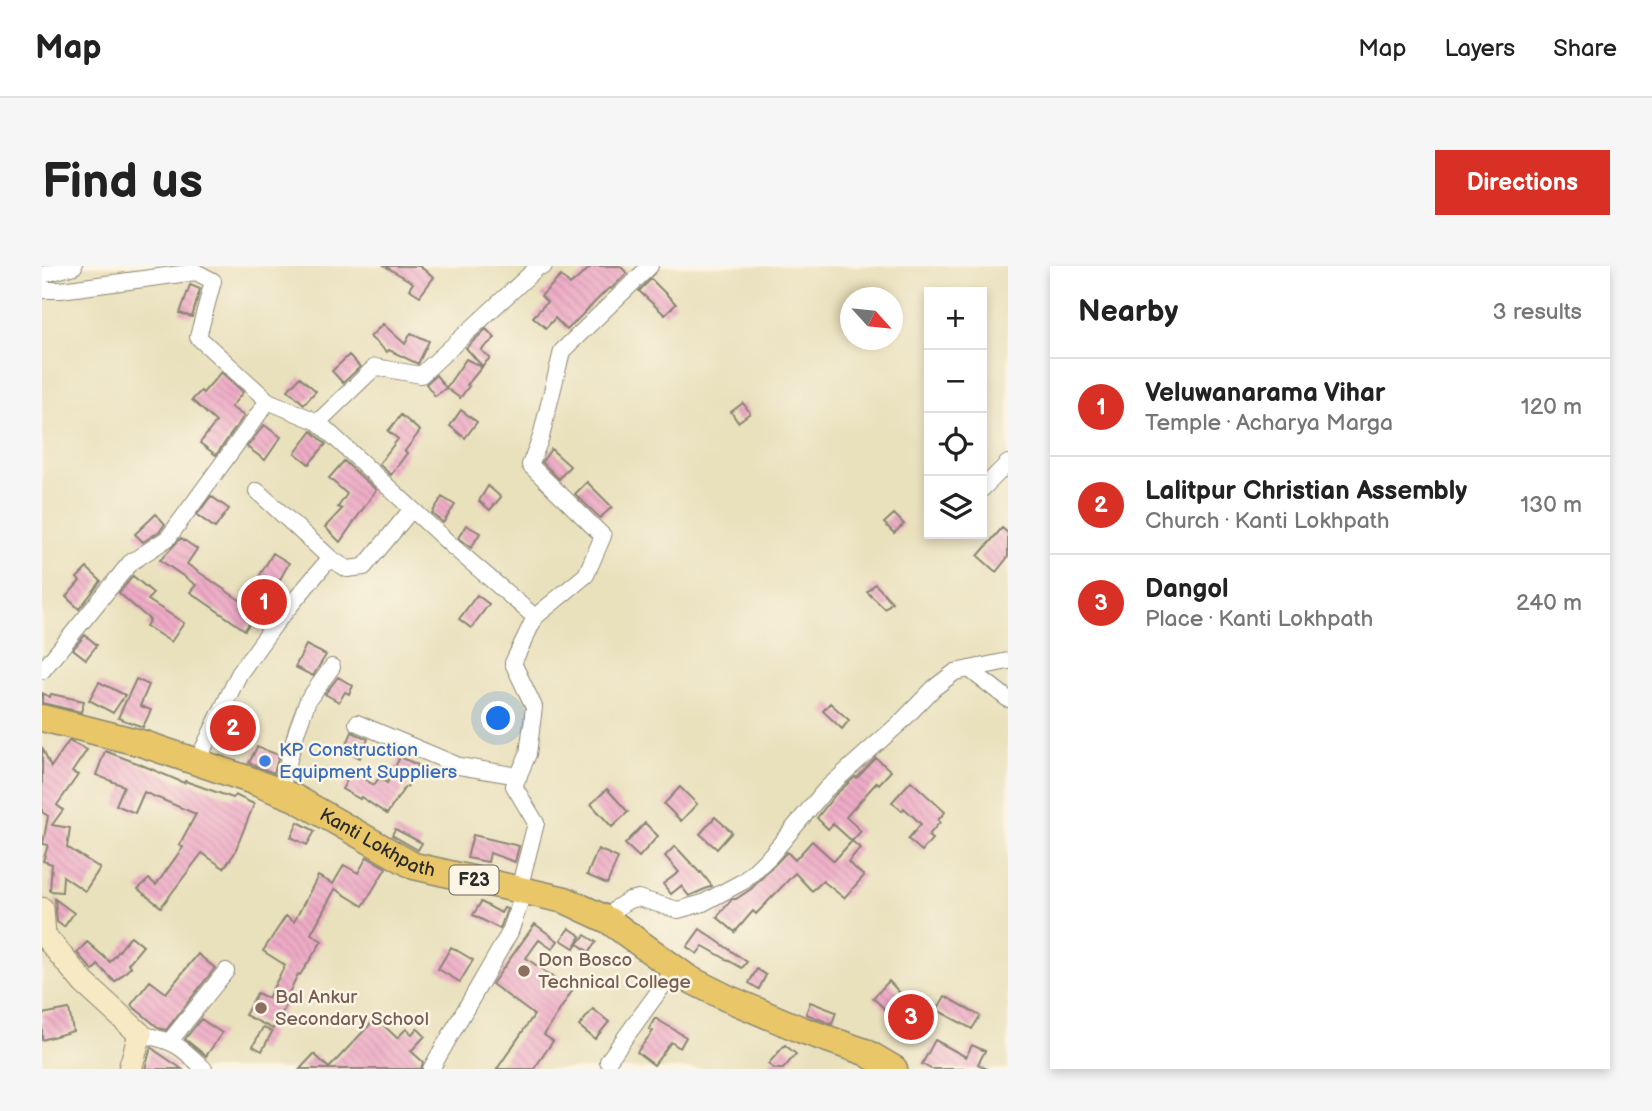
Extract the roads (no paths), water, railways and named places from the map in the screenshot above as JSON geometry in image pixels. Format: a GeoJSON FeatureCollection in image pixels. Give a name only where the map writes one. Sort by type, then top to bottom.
{"type":"FeatureCollection","features":[{"type":"Feature","properties":{"kind":"main road","name":"Kanti Lokhpath"},"geometry":{"type":"LineString","coordinates":[[42,718],[141,743],[280,792],[414,866],[565,900],[608,920],[675,969],[727,998],[802,1030],[865,1052],[894,1069]]}},
{"type":"Feature","properties":{"kind":"main road"},"geometry":{"type":"LineString","coordinates":[[42,909],[44,935],[58,953],[83,983],[140,1034],[130,1069]]}},
{"type":"Feature","properties":{"kind":"street"},"geometry":{"type":"LineString","coordinates":[[42,275],[74,266]]}},
{"type":"Feature","properties":{"kind":"street"},"geometry":{"type":"LineString","coordinates":[[318,422],[375,367],[421,375],[539,267],[544,266]]}},
{"type":"Feature","properties":{"kind":"street"},"geometry":{"type":"LineString","coordinates":[[432,1069],[510,932],[536,823],[514,786],[528,754],[534,707],[513,663],[535,617],[586,575],[603,536],[530,465],[541,437],[562,351],[650,266]]}},
{"type":"Feature","properties":{"kind":"street"},"geometry":{"type":"LineString","coordinates":[[42,290],[61,290],[196,272],[213,281],[198,337],[268,401],[318,422],[535,617]]}},
{"type":"Feature","properties":{"kind":"street"},"geometry":{"type":"LineString","coordinates":[[42,671],[130,563],[168,538],[268,401]]}},
{"type":"Feature","properties":{"kind":"street"},"geometry":{"type":"LineString","coordinates":[[987,484],[1008,464]]}},
{"type":"Feature","properties":{"kind":"street"},"geometry":{"type":"LineString","coordinates":[[257,491],[330,558],[347,569],[364,567],[412,509]]}},
{"type":"Feature","properties":{"kind":"street"},"geometry":{"type":"LineString","coordinates":[[197,762],[239,674],[275,624],[330,558]]}},
{"type":"Feature","properties":{"kind":"street"},"geometry":{"type":"LineString","coordinates":[[608,920],[618,907],[629,900],[638,898],[678,910],[704,903],[744,881],[771,855],[826,789],[901,722],[934,688],[955,672],[1008,661]]}},
{"type":"Feature","properties":{"kind":"street"},"geometry":{"type":"LineString","coordinates":[[280,792],[308,700],[332,667]]}},
{"type":"Feature","properties":{"kind":"street"},"geometry":{"type":"LineString","coordinates":[[969,668],[1008,699]]}},
{"type":"Feature","properties":{"kind":"street"},"geometry":{"type":"LineString","coordinates":[[357,723],[459,766],[519,776]]}},
{"type":"Feature","properties":{"kind":"street"},"geometry":{"type":"LineString","coordinates":[[608,1061],[675,969]]}},
{"type":"Feature","properties":{"kind":"street"},"geometry":{"type":"LineString","coordinates":[[170,1041],[226,971]]}},
{"type":"Feature","properties":{"kind":"street"},"geometry":{"type":"LineString","coordinates":[[140,1034],[170,1041],[204,1069]]}},
{"type":"Feature","properties":{"kind":"place","name":"Veluwanarama Vihar"},"geometry":{"type":"Point","coordinates":[264,602]}},
{"type":"Feature","properties":{"kind":"place","name":"Lalitpur Christian Assembly"},"geometry":{"type":"Point","coordinates":[233,728]}},
{"type":"Feature","properties":{"kind":"place","name":"KP Construction Equipment Suppliers"},"geometry":{"type":"Point","coordinates":[265,761]}},
{"type":"Feature","properties":{"kind":"place","name":"Don Bosco Technical College"},"geometry":{"type":"Point","coordinates":[524,971]}},
{"type":"Feature","properties":{"kind":"place","name":"Bal Ankur Secondary School"},"geometry":{"type":"Point","coordinates":[261,1008]}},
{"type":"Feature","properties":{"kind":"place","name":"Dangol"},"geometry":{"type":"Point","coordinates":[911,1017]}}]}
